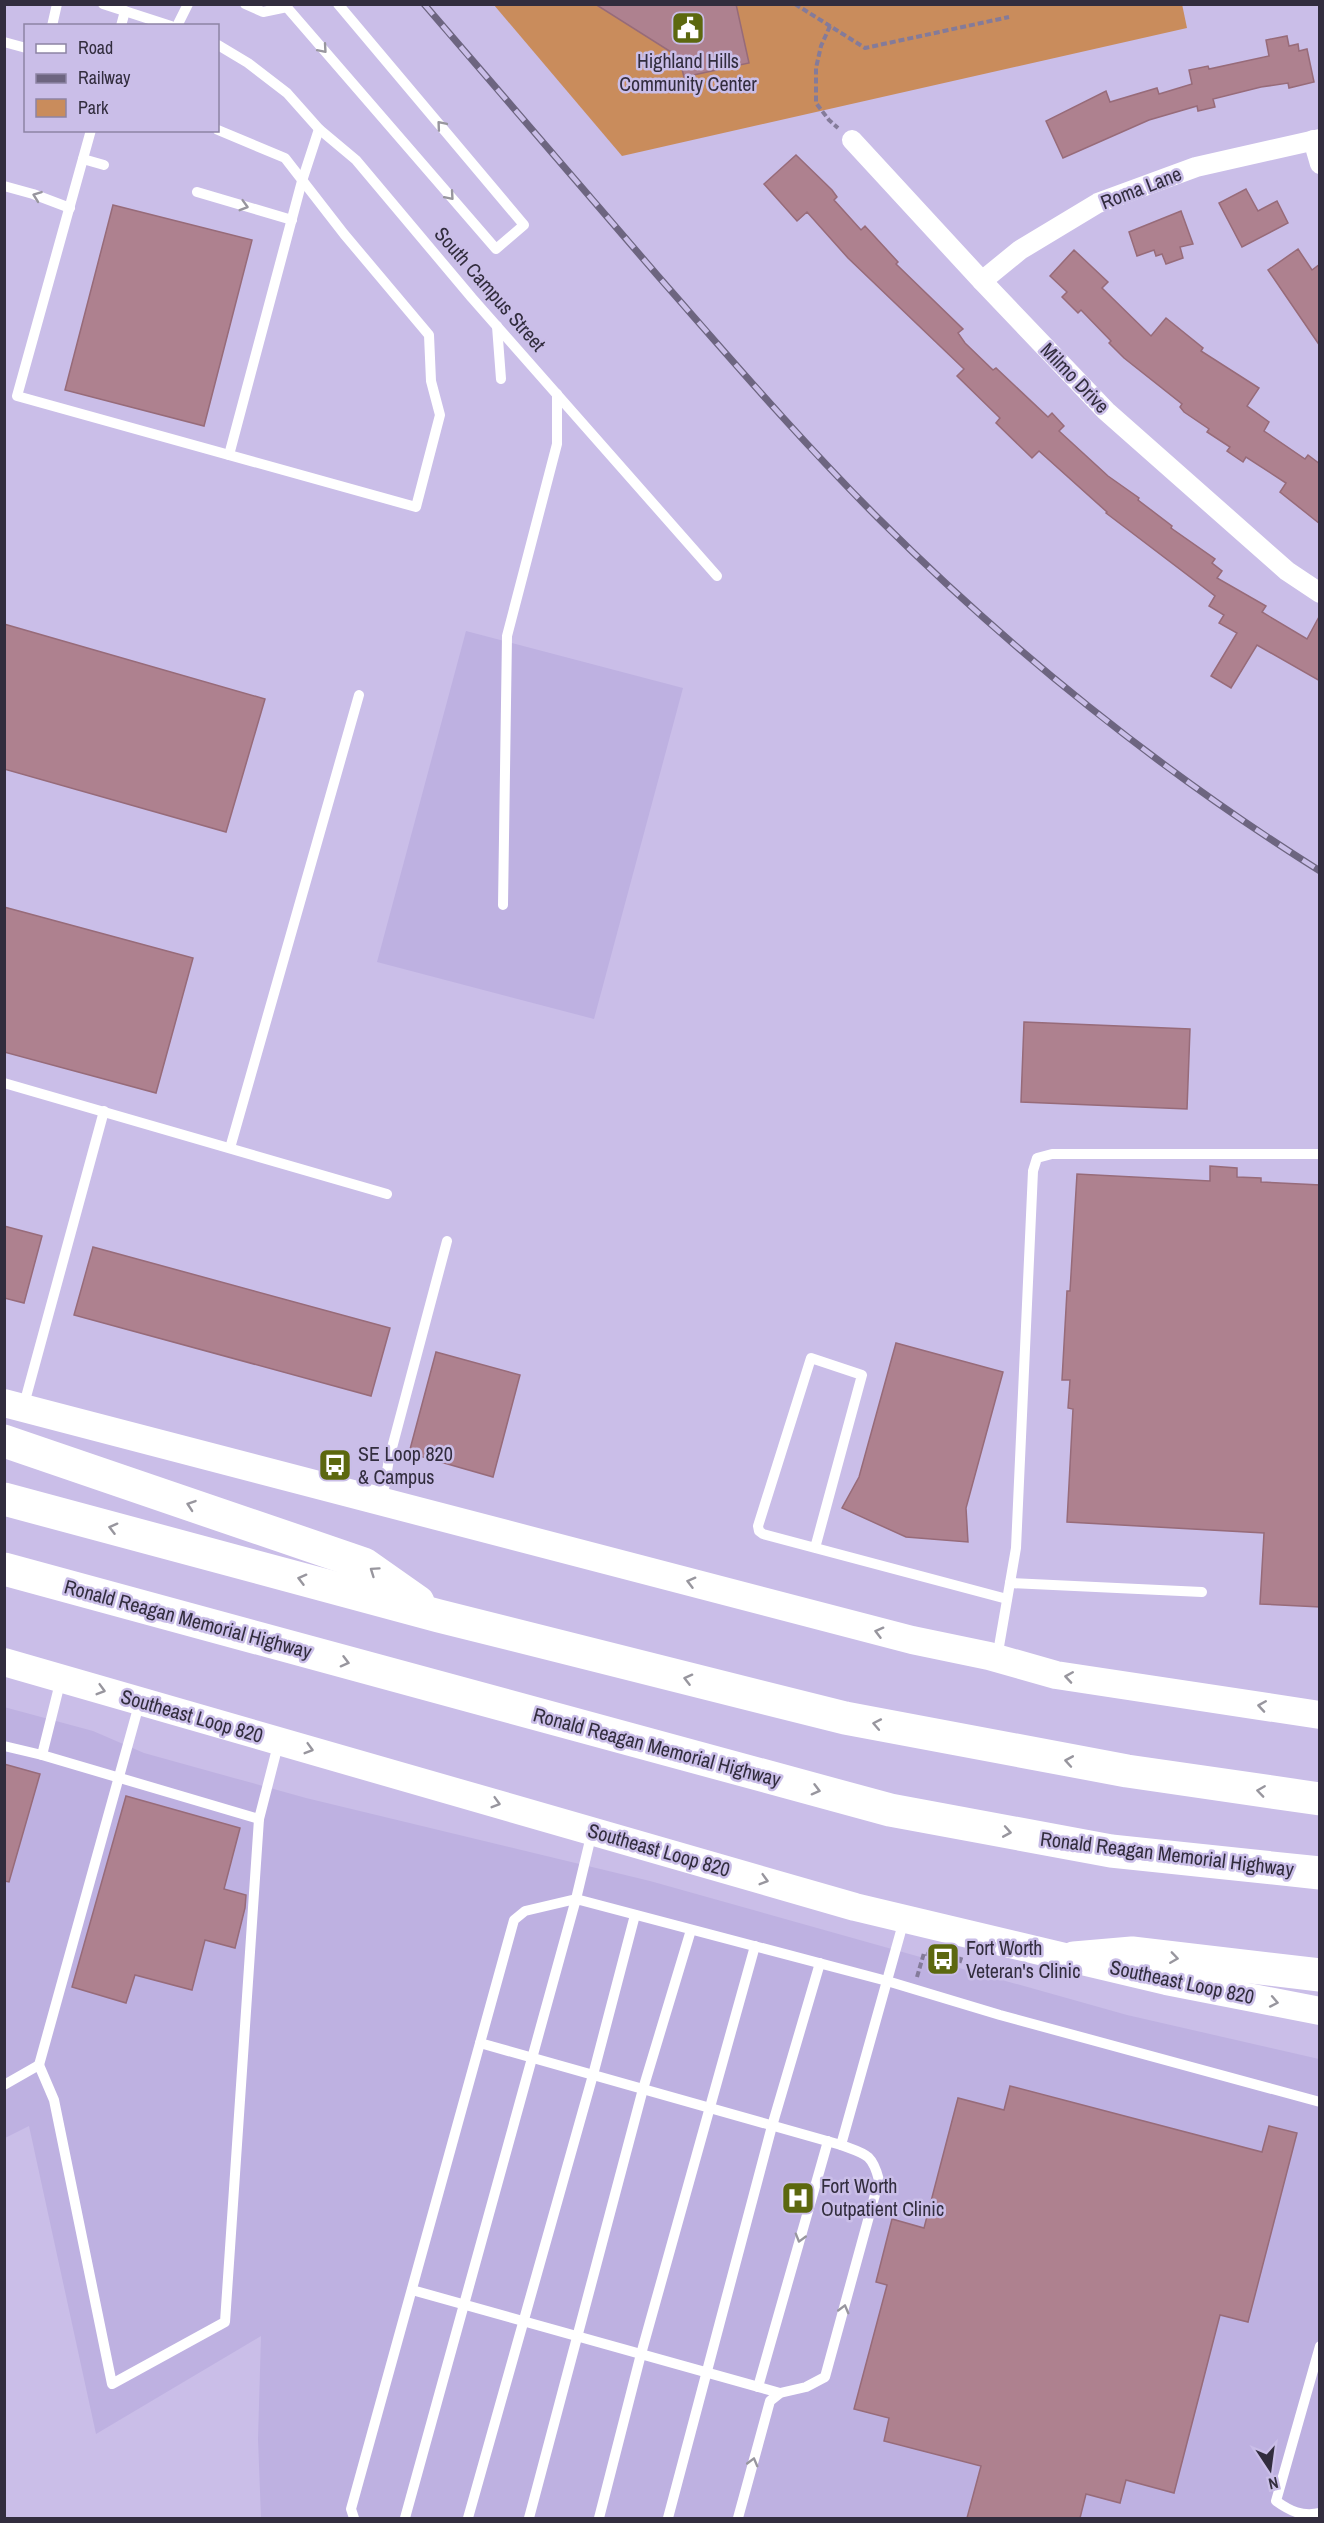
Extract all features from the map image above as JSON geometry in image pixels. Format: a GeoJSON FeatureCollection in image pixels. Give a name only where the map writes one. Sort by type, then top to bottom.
{"type":"FeatureCollection","features":[{"type":"Feature","properties":{"kind":"highway"},"geometry":{"type":"LineString","coordinates":[[4,1441],[364,1564],[439,1616]]}},
{"type":"Feature","properties":{"kind":"highway"},"geometry":{"type":"LineString","coordinates":[[4,1499],[439,1616],[845,1718],[1126,1771],[1320,1799]]}},
{"type":"Feature","properties":{"kind":"highway","name":"Ronald Reagan Memorial Highway"},"geometry":{"type":"LineString","coordinates":[[4,1569],[891,1810],[1111,1851],[1320,1874]]}},
{"type":"Feature","properties":{"kind":"highway"},"geometry":{"type":"LineString","coordinates":[[1074,1958],[1132,1953],[1320,1975]]}},
{"type":"Feature","properties":{"kind":"main road"},"geometry":{"type":"LineString","coordinates":[[14,1405],[912,1640],[996,1658],[1056,1675],[1320,1715]]}},
{"type":"Feature","properties":{"kind":"main road","name":"Southeast Loop 820"},"geometry":{"type":"LineString","coordinates":[[4,1662],[904,1919],[1166,1981],[1320,2011]]}},
{"type":"Feature","properties":{"kind":"street"},"geometry":{"type":"LineString","coordinates":[[1316,139],[1320,164]]}},
{"type":"Feature","properties":{"kind":"street","name":"Roma Lane"},"geometry":{"type":"LineString","coordinates":[[982,281],[1020,250],[1098,202],[1196,167],[1316,139]]}},
{"type":"Feature","properties":{"kind":"street","name":"Milmo Drive"},"geometry":{"type":"LineString","coordinates":[[852,140],[1106,411],[1287,571],[1320,593]]}},
{"type":"Feature","properties":{"kind":"lane"},"geometry":{"type":"LineString","coordinates":[[52,24],[57,4]]}},
{"type":"Feature","properties":{"kind":"lane"},"geometry":{"type":"LineString","coordinates":[[103,4],[165,24]]}},
{"type":"Feature","properties":{"kind":"lane"},"geometry":{"type":"LineString","coordinates":[[178,24],[188,4]]}},
{"type":"Feature","properties":{"kind":"lane"},"geometry":{"type":"LineString","coordinates":[[245,4],[263,12],[286,6],[496,249],[524,225],[338,4]]}},
{"type":"Feature","properties":{"kind":"lane"},"geometry":{"type":"LineString","coordinates":[[122,24],[125,11]]}},
{"type":"Feature","properties":{"kind":"lane"},"geometry":{"type":"LineString","coordinates":[[4,42],[24,47]]}},
{"type":"Feature","properties":{"kind":"lane","name":"South Campus Street"},"geometry":{"type":"LineString","coordinates":[[219,46],[248,63],[287,93],[319,129],[356,159],[497,326],[717,576]]}},
{"type":"Feature","properties":{"kind":"lane"},"geometry":{"type":"LineString","coordinates":[[229,455],[302,181],[319,129]]}},
{"type":"Feature","properties":{"kind":"lane"},"geometry":{"type":"LineString","coordinates":[[91,132],[17,396],[416,507],[440,415],[430,381],[429,335],[285,158],[219,130]]}},
{"type":"Feature","properties":{"kind":"lane"},"geometry":{"type":"LineString","coordinates":[[84,159],[104,165]]}},
{"type":"Feature","properties":{"kind":"lane"},"geometry":{"type":"LineString","coordinates":[[4,186],[70,208]]}},
{"type":"Feature","properties":{"kind":"lane"},"geometry":{"type":"LineString","coordinates":[[196,192],[292,220]]}},
{"type":"Feature","properties":{"kind":"lane"},"geometry":{"type":"LineString","coordinates":[[497,326],[501,378]]}},
{"type":"Feature","properties":{"kind":"lane"},"geometry":{"type":"LineString","coordinates":[[503,905],[507,636],[557,444],[556,394]]}},
{"type":"Feature","properties":{"kind":"lane"},"geometry":{"type":"LineString","coordinates":[[230,1148],[359,695]]}},
{"type":"Feature","properties":{"kind":"lane"},"geometry":{"type":"LineString","coordinates":[[4,1083],[387,1194]]}},
{"type":"Feature","properties":{"kind":"lane"},"geometry":{"type":"LineString","coordinates":[[14,1405],[104,1111]]}},
{"type":"Feature","properties":{"kind":"lane"},"geometry":{"type":"LineString","coordinates":[[996,1658],[1016,1548],[1033,1171],[1037,1158],[1052,1154],[1320,1154]]}},
{"type":"Feature","properties":{"kind":"lane"},"geometry":{"type":"LineString","coordinates":[[382,1502],[389,1459],[447,1240]]}},
{"type":"Feature","properties":{"kind":"lane"},"geometry":{"type":"LineString","coordinates":[[815,1548],[862,1375],[811,1358],[758,1526],[759,1531],[815,1548],[1007,1599]]}},
{"type":"Feature","properties":{"kind":"lane"},"geometry":{"type":"LineString","coordinates":[[1010,1583],[1202,1592]]}},
{"type":"Feature","properties":{"kind":"lane"},"geometry":{"type":"LineString","coordinates":[[42,1755],[61,1678]]}},
{"type":"Feature","properties":{"kind":"lane"},"geometry":{"type":"LineString","coordinates":[[140,1700],[39,2065],[54,2100],[112,2384],[225,2322],[260,1818],[262,1801],[279,1741]]}},
{"type":"Feature","properties":{"kind":"lane"},"geometry":{"type":"LineString","coordinates":[[4,1746],[260,1818]]}},
{"type":"Feature","properties":{"kind":"lane"},"geometry":{"type":"LineString","coordinates":[[405,2518],[534,2058],[593,1830]]}},
{"type":"Feature","properties":{"kind":"lane"},"geometry":{"type":"LineString","coordinates":[[354,2518],[351,2509],[514,1920],[525,1911],[576,1899],[887,1981],[1000,2015],[1320,2102]]}},
{"type":"Feature","properties":{"kind":"lane"},"geometry":{"type":"LineString","coordinates":[[468,2518],[593,2075],[635,1915]]}},
{"type":"Feature","properties":{"kind":"lane"},"geometry":{"type":"LineString","coordinates":[[841,2145],[904,1919]]}},
{"type":"Feature","properties":{"kind":"lane"},"geometry":{"type":"LineString","coordinates":[[529,2518],[579,2337],[643,2089],[692,1930]]}},
{"type":"Feature","properties":{"kind":"lane"},"geometry":{"type":"LineString","coordinates":[[599,2518],[641,2354],[756,1946]]}},
{"type":"Feature","properties":{"kind":"lane"},"geometry":{"type":"LineString","coordinates":[[668,2518],[772,2126],[820,1963]]}},
{"type":"Feature","properties":{"kind":"lane"},"geometry":{"type":"LineString","coordinates":[[480,2043],[841,2145],[869,2155],[875,2165],[879,2180],[825,2377],[806,2387],[780,2393],[770,2401],[738,2518]]}},
{"type":"Feature","properties":{"kind":"lane"},"geometry":{"type":"LineString","coordinates":[[4,2085],[39,2065]]}},
{"type":"Feature","properties":{"kind":"lane"},"geometry":{"type":"LineString","coordinates":[[758,2387],[828,2141]]}},
{"type":"Feature","properties":{"kind":"lane"},"geometry":{"type":"LineString","coordinates":[[412,2290],[780,2393]]}},
{"type":"Feature","properties":{"kind":"lane"},"geometry":{"type":"LineString","coordinates":[[1320,2346],[1276,2501],[1292,2513],[1311,2515],[1320,2513]]}},
{"type":"Feature","properties":{"kind":"path"},"geometry":{"type":"LineString","coordinates":[[795,4],[865,48],[1009,17]]}},
{"type":"Feature","properties":{"kind":"path"},"geometry":{"type":"LineString","coordinates":[[830,26],[820,46],[816,68],[816,103],[829,120],[852,140]]}},
{"type":"Feature","properties":{"kind":"path"},"geometry":{"type":"LineString","coordinates":[[914,1989],[924,1953],[959,1964],[967,1935]]}},
{"type":"Feature","properties":{"kind":"shaded area"},"geometry":{"type":"Polygon","coordinates":[[[466,631],[683,688],[594,1019],[377,962],[466,631]]]}},
{"type":"Feature","properties":{"kind":"shaded area","name":"Fort Worth Outpatient Clinic"},"geometry":{"type":"Polygon","coordinates":[[[4,1707],[93,1731],[144,1753],[306,1798],[650,1881],[1127,2015],[1319,2059],[1319,2518],[261,2518],[258,2439],[261,2336],[96,2434],[29,2126],[5,2138],[4,1707]]]}},
{"type":"Feature","properties":{"kind":"green space"},"geometry":{"type":"Polygon","coordinates":[[[1182,4],[1187,28],[622,156],[494,5],[1182,4]]]}},
{"type":"Feature","properties":{"kind":"building","name":"Highland Hills Community Center"},"geometry":{"type":"Polygon","coordinates":[[[595,4],[736,4],[749,63],[684,77],[679,57],[595,4]]]}},
{"type":"Feature","properties":{"kind":"building"},"geometry":{"type":"Polygon","coordinates":[[[1287,36],[1289,46],[1298,44],[1299,51],[1307,49],[1314,82],[1289,88],[1288,83],[1261,87],[1213,99],[1215,107],[1198,111],[1197,106],[1149,120],[1063,158],[1046,121],[1106,91],[1110,102],[1157,88],[1159,94],[1192,84],[1189,70],[1208,66],[1209,69],[1269,56],[1266,40],[1287,36]]]}},
{"type":"Feature","properties":{"kind":"building"},"geometry":{"type":"Polygon","coordinates":[[[796,155],[832,190],[837,197],[834,200],[861,230],[865,226],[898,262],[896,264],[963,329],[958,333],[965,343],[993,370],[996,368],[1048,417],[1052,413],[1064,426],[1059,431],[1108,476],[1139,498],[1138,500],[1172,526],[1171,528],[1215,559],[1212,563],[1222,571],[1217,578],[1266,606],[1262,612],[1307,639],[1320,615],[1320,681],[1257,645],[1231,688],[1211,676],[1237,633],[1219,623],[1224,615],[1209,606],[1215,596],[1106,513],[1039,451],[1032,458],[996,423],[1000,418],[957,376],[964,369],[848,258],[807,212],[797,221],[764,184],[796,155]]]}},
{"type":"Feature","properties":{"kind":"building"},"geometry":{"type":"Polygon","coordinates":[[[1246,189],[1258,211],[1277,201],[1288,223],[1242,247],[1219,203],[1246,189]]]}},
{"type":"Feature","properties":{"kind":"building"},"geometry":{"type":"Polygon","coordinates":[[[113,205],[252,240],[204,426],[65,390],[113,205]]]}},
{"type":"Feature","properties":{"kind":"building"},"geometry":{"type":"Polygon","coordinates":[[[1181,211],[1193,244],[1180,247],[1183,258],[1166,264],[1162,254],[1156,256],[1154,250],[1137,256],[1129,232],[1181,211]]]}},
{"type":"Feature","properties":{"kind":"building"},"geometry":{"type":"Polygon","coordinates":[[[1298,249],[1312,270],[1320,264],[1320,346],[1268,270],[1298,249]]]}},
{"type":"Feature","properties":{"kind":"building"},"geometry":{"type":"Polygon","coordinates":[[[1074,250],[1108,282],[1102,288],[1151,336],[1166,318],[1203,348],[1201,351],[1259,388],[1247,406],[1269,422],[1264,431],[1305,459],[1308,455],[1320,464],[1320,524],[1280,492],[1286,483],[1246,457],[1243,462],[1227,451],[1230,447],[1207,432],[1209,429],[1184,412],[1180,407],[1182,404],[1124,358],[1081,310],[1078,313],[1062,297],[1067,292],[1050,276],[1074,250]]]}},
{"type":"Feature","properties":{"kind":"building"},"geometry":{"type":"Polygon","coordinates":[[[4,624],[265,699],[226,832],[4,769],[4,624]]]}},
{"type":"Feature","properties":{"kind":"building"},"geometry":{"type":"Polygon","coordinates":[[[4,907],[193,958],[156,1093],[4,1052],[4,907]]]}},
{"type":"Feature","properties":{"kind":"building"},"geometry":{"type":"Polygon","coordinates":[[[1024,1022],[1190,1029],[1187,1109],[1021,1102],[1024,1022]]]}},
{"type":"Feature","properties":{"kind":"building"},"geometry":{"type":"Polygon","coordinates":[[[1210,1166],[1237,1168],[1237,1177],[1261,1178],[1261,1182],[1320,1185],[1320,1607],[1260,1604],[1264,1533],[1067,1522],[1073,1409],[1068,1408],[1070,1380],[1062,1380],[1077,1174],[1210,1181],[1210,1166]]]}},
{"type":"Feature","properties":{"kind":"building"},"geometry":{"type":"Polygon","coordinates":[[[4,1226],[42,1236],[24,1303],[4,1298],[4,1226]]]}},
{"type":"Feature","properties":{"kind":"building"},"geometry":{"type":"Polygon","coordinates":[[[93,1247],[390,1328],[371,1396],[74,1315],[93,1247]]]}},
{"type":"Feature","properties":{"kind":"building"},"geometry":{"type":"Polygon","coordinates":[[[896,1343],[1003,1372],[966,1508],[968,1542],[906,1537],[842,1508],[859,1477],[896,1343]]]}},
{"type":"Feature","properties":{"kind":"building"},"geometry":{"type":"Polygon","coordinates":[[[436,1352],[520,1375],[493,1477],[409,1453],[436,1352]]]}},
{"type":"Feature","properties":{"kind":"building"},"geometry":{"type":"Polygon","coordinates":[[[4,1764],[40,1774],[9,1882],[4,1881],[4,1764]]]}},
{"type":"Feature","properties":{"kind":"building"},"geometry":{"type":"Polygon","coordinates":[[[126,1796],[240,1828],[224,1889],[246,1895],[235,1948],[205,1940],[192,1990],[135,1975],[126,2003],[72,1987],[126,1796]]]}},
{"type":"Feature","properties":{"kind":"building"},"geometry":{"type":"Polygon","coordinates":[[[1010,2086],[1262,2152],[1269,2126],[1297,2133],[1248,2322],[1220,2315],[1174,2493],[1126,2480],[1120,2503],[1086,2494],[1080,2518],[967,2518],[981,2466],[884,2441],[889,2418],[854,2409],[887,2285],[876,2282],[892,2219],[924,2228],[958,2098],[1004,2110],[1010,2086]]]}},
{"type":"Feature","properties":{"kind":"railway"},"geometry":{"type":"LineString","coordinates":[[424,4],[766,399],[849,489],[928,567],[1034,662],[1089,707],[1203,793],[1320,871]]}},
{"type":"Feature","properties":{"kind":"place","name":"Highland Hills Community Center"},"geometry":{"type":"Point","coordinates":[688,28]}},
{"type":"Feature","properties":{"kind":"place","name":"SE Loop 820 & Campus"},"geometry":{"type":"Point","coordinates":[335,1465]}},
{"type":"Feature","properties":{"kind":"place","name":"Fort Worth Veteran's Clinic"},"geometry":{"type":"Point","coordinates":[943,1959]}},
{"type":"Feature","properties":{"kind":"place","name":"Fort Worth Outpatient Clinic"},"geometry":{"type":"Point","coordinates":[798,2198]}}]}
